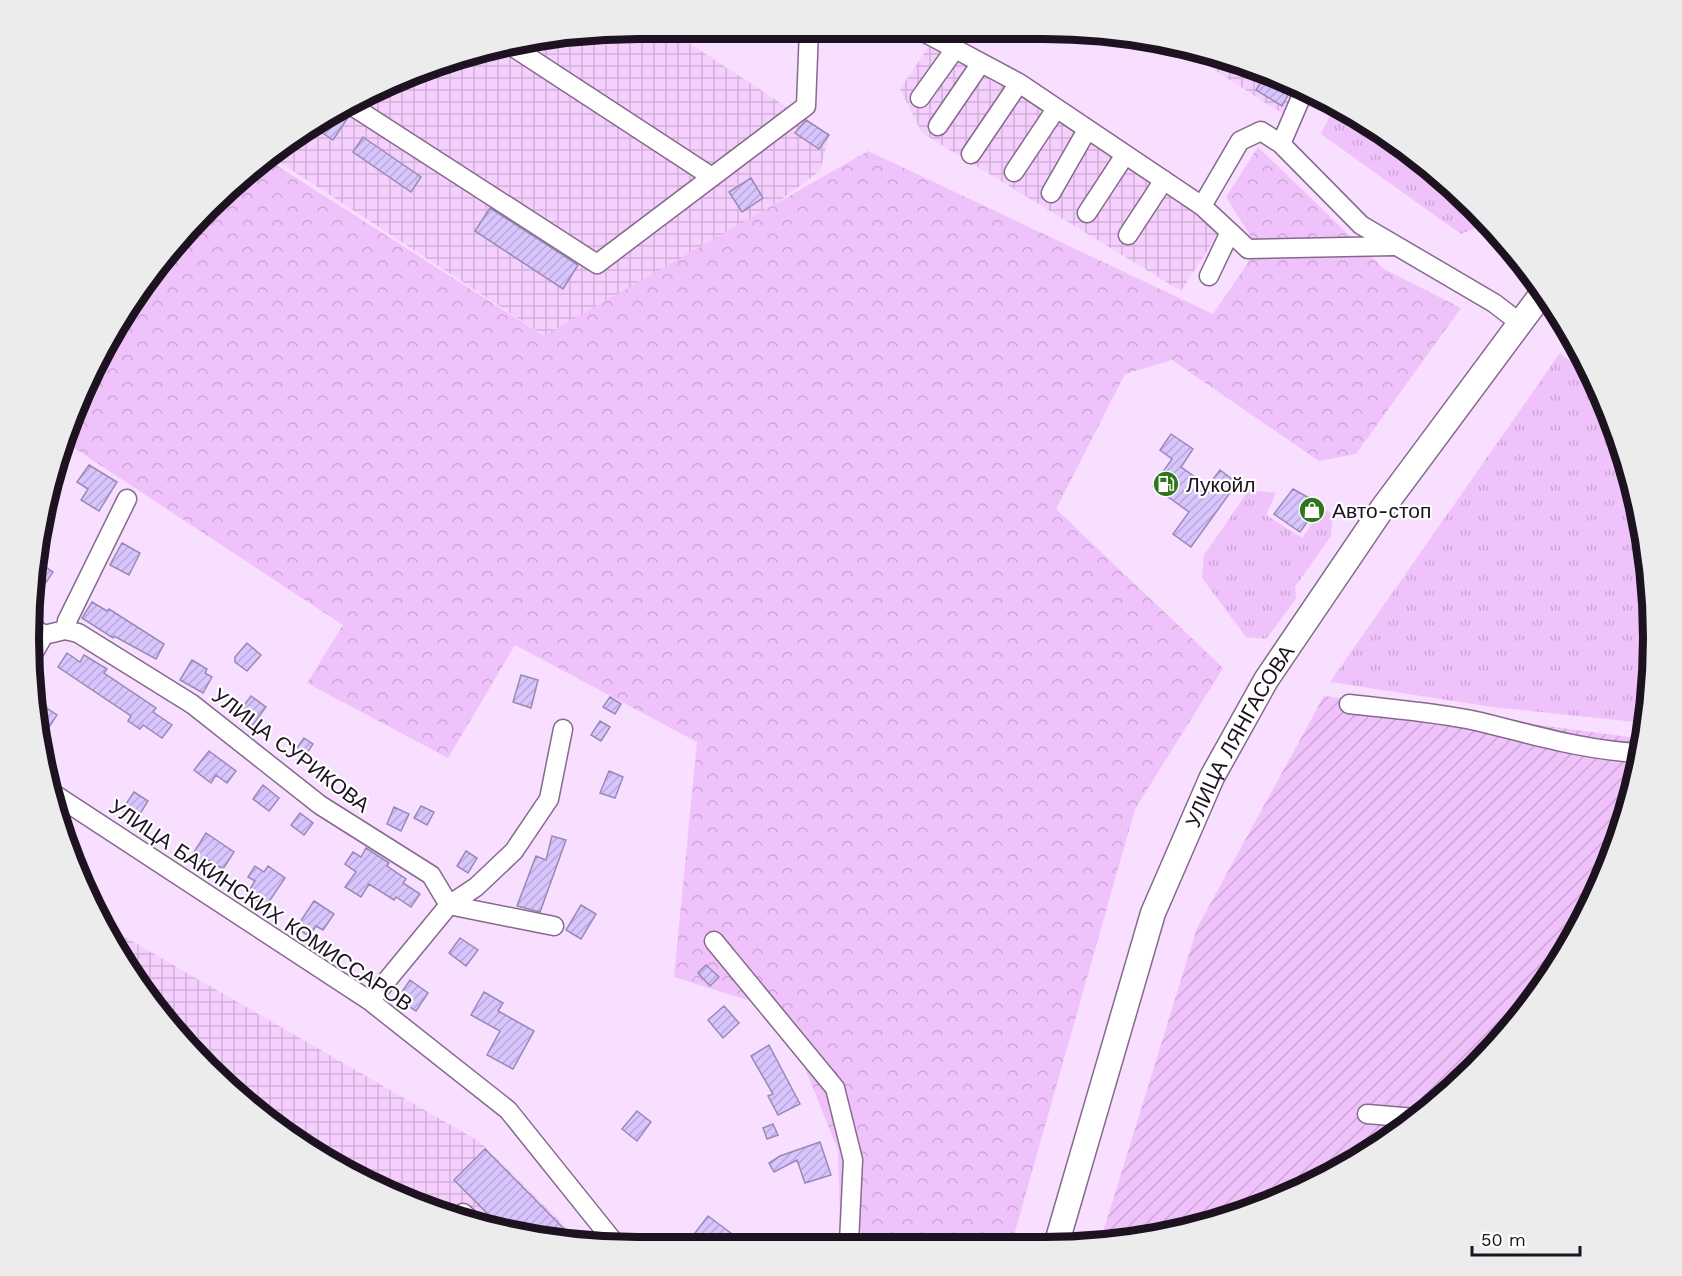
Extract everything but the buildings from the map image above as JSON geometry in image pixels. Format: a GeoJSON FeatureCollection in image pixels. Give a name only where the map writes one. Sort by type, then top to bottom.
{"type":"FeatureCollection","features":[{"type":"Feature","properties":{"kind":"main road","name":"УЛИЦА ЛЯНГАСОВА"},"geometry":{"type":"LineString","coordinates":[[1059,1237],[1153,913],[1212,777],[1266,680],[1382,509],[1538,299]]}},
{"type":"Feature","properties":{"kind":"street"},"geometry":{"type":"LineString","coordinates":[[357,109],[597,264],[806,106],[809,39]]}},
{"type":"Feature","properties":{"kind":"street"},"geometry":{"type":"LineString","coordinates":[[936,39],[1019,83],[1164,180],[1202,206],[1248,249],[1396,246]]}},
{"type":"Feature","properties":{"kind":"street"},"geometry":{"type":"LineString","coordinates":[[920,98],[955,49]]}},
{"type":"Feature","properties":{"kind":"street"},"geometry":{"type":"LineString","coordinates":[[520,51],[712,177]]}},
{"type":"Feature","properties":{"kind":"street"},"geometry":{"type":"LineString","coordinates":[[938,126],[981,63]]}},
{"type":"Feature","properties":{"kind":"street"},"geometry":{"type":"LineString","coordinates":[[971,154],[1019,83]]}},
{"type":"Feature","properties":{"kind":"street"},"geometry":{"type":"LineString","coordinates":[[1281,144],[1301,97]]}},
{"type":"Feature","properties":{"kind":"street"},"geometry":{"type":"LineString","coordinates":[[1014,172],[1056,109]]}},
{"type":"Feature","properties":{"kind":"street"},"geometry":{"type":"LineString","coordinates":[[1051,192],[1087,130]]}},
{"type":"Feature","properties":{"kind":"street"},"geometry":{"type":"LineString","coordinates":[[1202,206],[1240,141],[1261,131],[1281,144],[1361,225],[1494,303],[1520,323]]}},
{"type":"Feature","properties":{"kind":"street"},"geometry":{"type":"LineString","coordinates":[[1087,213],[1125,155]]}},
{"type":"Feature","properties":{"kind":"street"},"geometry":{"type":"LineString","coordinates":[[1128,236],[1164,180]]}},
{"type":"Feature","properties":{"kind":"street"},"geometry":{"type":"LineString","coordinates":[[1209,276],[1230,232]]}},
{"type":"Feature","properties":{"kind":"street"},"geometry":{"type":"LineString","coordinates":[[39,630],[65,630],[67,621],[127,499]]}},
{"type":"Feature","properties":{"kind":"street","name":"УЛИЦА СУРИКОВА"},"geometry":{"type":"LineString","coordinates":[[65,630],[78,633],[192,704],[320,805],[431,875],[448,905]]}},
{"type":"Feature","properties":{"kind":"street"},"geometry":{"type":"LineString","coordinates":[[1349,704],[1474,721],[1544,739],[1611,752],[1631,753]]}},
{"type":"Feature","properties":{"kind":"street"},"geometry":{"type":"LineString","coordinates":[[370,1001],[448,905],[476,887],[514,851],[549,799],[563,729]]}},
{"type":"Feature","properties":{"kind":"street","name":"УЛИЦА БАКИНСКИХ КОМИССАРОВ"},"geometry":{"type":"LineString","coordinates":[[61,798],[370,1001],[508,1110],[609,1236]]}},
{"type":"Feature","properties":{"kind":"street"},"geometry":{"type":"LineString","coordinates":[[448,905],[554,926]]}},
{"type":"Feature","properties":{"kind":"street"},"geometry":{"type":"LineString","coordinates":[[714,941],[835,1088],[853,1160],[849,1237]]}},
{"type":"Feature","properties":{"kind":"street"},"geometry":{"type":"LineString","coordinates":[[1366,1114],[1403,1117]]}},
{"type":"Feature","properties":{"kind":"shaded area"},"geometry":{"type":"Polygon","coordinates":[[[683,39],[829,135],[820,171],[629,311],[545,336],[277,160],[338,119],[373,101],[445,71],[483,59],[521,51],[599,40],[683,39]]]}},
{"type":"Feature","properties":{"kind":"shaded area"},"geometry":{"type":"Polygon","coordinates":[[[933,40],[1223,226],[1181,291],[922,133],[900,89],[933,40]]]}},
{"type":"Feature","properties":{"kind":"shaded area"},"geometry":{"type":"Polygon","coordinates":[[[1197,59],[1237,71],[1298,96],[1286,116],[1197,59]]]}},
{"type":"Feature","properties":{"kind":"shaded area"},"geometry":{"type":"Polygon","coordinates":[[[116,932],[480,1142],[572,1233],[483,1217],[445,1205],[373,1175],[305,1136],[273,1113],[214,1062],[163,1003],[116,932]]]}},
{"type":"Feature","properties":{"kind":"green space"},"geometry":{"type":"Polygon","coordinates":[[[1331,113],[1344,119],[1409,163],[1479,227],[1461,234],[1321,134],[1331,113]]]}},
{"type":"Feature","properties":{"kind":"green space"},"geometry":{"type":"Polygon","coordinates":[[[1258,147],[1384,269],[1461,308],[1356,454],[1319,461],[1172,360],[1125,374],[1056,509],[1223,668],[1135,809],[1013,1237],[872,1237],[840,1222],[838,1150],[782,1011],[674,977],[697,742],[515,645],[448,758],[307,683],[343,625],[71,446],[101,373],[140,305],[163,273],[214,214],[273,163],[544,336],[868,151],[1213,314],[1258,248],[1226,197],[1258,147]]]}},
{"type":"Feature","properties":{"kind":"green space"},"geometry":{"type":"Polygon","coordinates":[[[1560,353],[1578,368],[1597,409],[1623,483],[1631,521],[1642,599],[1642,677],[1637,722],[1493,707],[1330,682],[1560,353]]]}},
{"type":"Feature","properties":{"kind":"green space"},"geometry":{"type":"Polygon","coordinates":[[[1249,490],[1276,493],[1266,515],[1302,538],[1323,508],[1333,515],[1331,536],[1295,587],[1296,599],[1266,639],[1246,637],[1202,578],[1204,555],[1249,490]]]}},
{"type":"Feature","properties":{"kind":"green space"},"geometry":{"type":"Polygon","coordinates":[[[1324,696],[1634,738],[1623,793],[1611,831],[1581,903],[1542,971],[1519,1003],[1468,1062],[1409,1113],[1377,1136],[1309,1175],[1237,1205],[1199,1217],[1102,1234],[1197,928],[1324,696]]]}},
{"type":"Feature","properties":{"kind":"place","name":"Лукойл"},"geometry":{"type":"Point","coordinates":[1166,484]}},
{"type":"Feature","properties":{"kind":"place","name":"Авто-стоп"},"geometry":{"type":"Point","coordinates":[1312,510]}}]}
